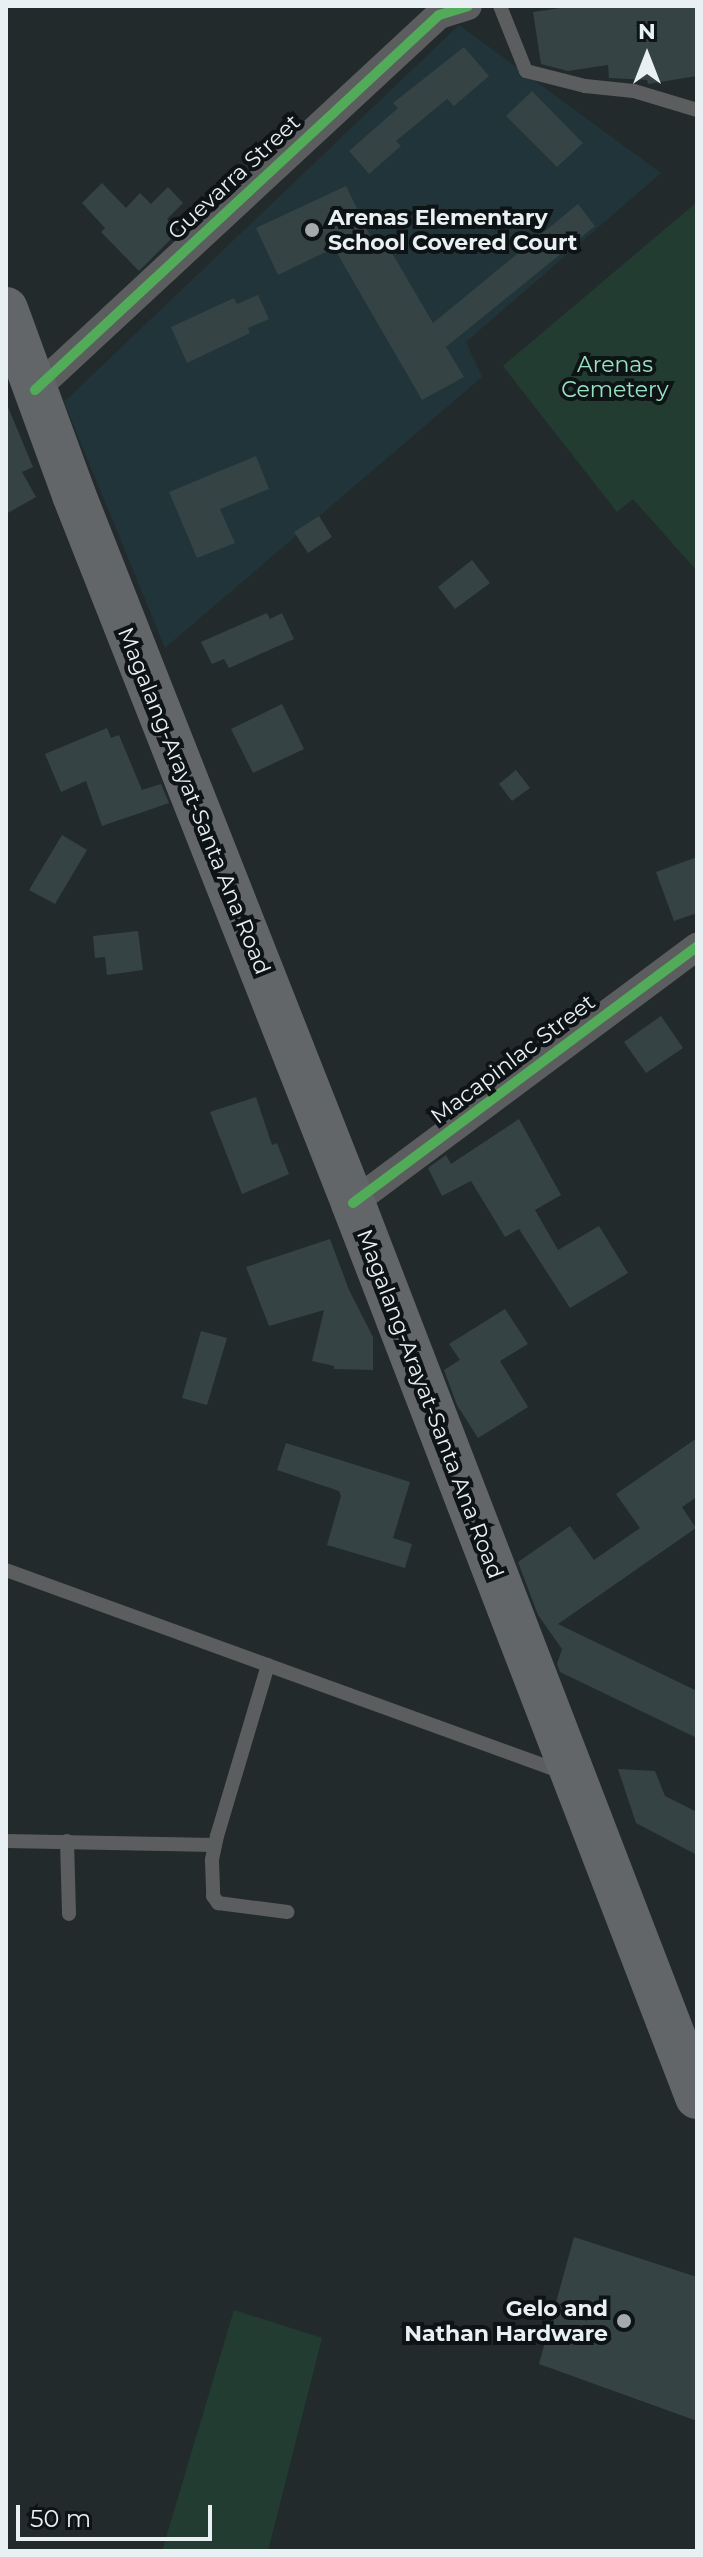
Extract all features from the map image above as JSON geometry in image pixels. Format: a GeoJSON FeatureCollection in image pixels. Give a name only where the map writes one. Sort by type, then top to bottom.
{"type":"FeatureCollection","features":[{"type":"Feature","properties":{"kind":"main road","name":"Magalang-Arayat-Santa Ana Road"},"geometry":{"type":"LineString","coordinates":[[6,309],[697,2097]]}},
{"type":"Feature","properties":{"kind":"street","name":"Guevarra Street"},"geometry":{"type":"LineString","coordinates":[[35,390],[439,15],[468,6]]}},
{"type":"Feature","properties":{"kind":"street","name":"Macapinlac Street"},"geometry":{"type":"LineString","coordinates":[[353,1203],[697,947]]}},
{"type":"Feature","properties":{"kind":"lane"},"geometry":{"type":"LineString","coordinates":[[500,6],[526,71],[537,77],[634,91],[697,110]]}},
{"type":"Feature","properties":{"kind":"lane"},"geometry":{"type":"LineString","coordinates":[[6,1570],[573,1776]]}},
{"type":"Feature","properties":{"kind":"lane"},"geometry":{"type":"LineString","coordinates":[[268,1665],[215,1845],[213,1896],[218,1903],[287,1912]]}},
{"type":"Feature","properties":{"kind":"lane"},"geometry":{"type":"LineString","coordinates":[[6,1841],[215,1845]]}},
{"type":"Feature","properties":{"kind":"lane"},"geometry":{"type":"LineString","coordinates":[[67,1841],[69,1914]]}},
{"type":"Feature","properties":{"kind":"shaded area"},"geometry":{"type":"Polygon","coordinates":[[[459,25],[661,173],[466,342],[482,377],[165,648],[64,402],[459,25]]]}},
{"type":"Feature","properties":{"kind":"green space","name":"Arenas Cemetery"},"geometry":{"type":"Polygon","coordinates":[[[697,202],[697,571],[633,499],[617,512],[503,366],[697,202]]]}},
{"type":"Feature","properties":{"kind":"green space"},"geometry":{"type":"Polygon","coordinates":[[[234,2310],[322,2338],[268,2551],[162,2551],[234,2310]]]}},
{"type":"Feature","properties":{"kind":"building"},"geometry":{"type":"Polygon","coordinates":[[[574,6],[697,6],[697,76],[648,84],[647,80],[609,78],[608,65],[568,71],[541,64],[533,12],[574,6]]]}},
{"type":"Feature","properties":{"kind":"building"},"geometry":{"type":"Polygon","coordinates":[[[464,47],[489,76],[454,106],[447,99],[396,141],[401,146],[369,174],[349,151],[398,108],[393,103],[464,47]]]}},
{"type":"Feature","properties":{"kind":"building"},"geometry":{"type":"Polygon","coordinates":[[[532,91],[583,143],[557,167],[506,116],[532,91]]]}},
{"type":"Feature","properties":{"kind":"building"},"geometry":{"type":"Polygon","coordinates":[[[102,183],[126,208],[140,193],[151,204],[168,187],[183,203],[167,219],[179,231],[139,271],[101,232],[105,228],[82,203],[102,183]]]}},
{"type":"Feature","properties":{"kind":"building"},"geometry":{"type":"Polygon","coordinates":[[[346,186],[378,252],[388,246],[433,323],[578,204],[595,226],[446,347],[464,377],[422,400],[334,248],[278,275],[256,228],[346,186]]]}},
{"type":"Feature","properties":{"kind":"building"},"geometry":{"type":"Polygon","coordinates":[[[258,295],[269,319],[248,328],[250,333],[187,363],[171,327],[234,298],[237,304],[258,295]]]}},
{"type":"Feature","properties":{"kind":"building"},"geometry":{"type":"Polygon","coordinates":[[[6,402],[33,467],[22,472],[36,497],[6,514],[6,402]]]}},
{"type":"Feature","properties":{"kind":"building"},"geometry":{"type":"Polygon","coordinates":[[[256,456],[269,489],[220,509],[235,543],[197,558],[169,492],[256,456]]]}},
{"type":"Feature","properties":{"kind":"building"},"geometry":{"type":"Polygon","coordinates":[[[319,516],[332,537],[308,553],[294,532],[319,516]]]}},
{"type":"Feature","properties":{"kind":"building"},"geometry":{"type":"Polygon","coordinates":[[[472,560],[490,583],[455,609],[438,587],[472,560]]]}},
{"type":"Feature","properties":{"kind":"building"},"geometry":{"type":"Polygon","coordinates":[[[267,613],[270,619],[282,613],[294,639],[229,668],[224,659],[212,664],[201,642],[267,613]]]}},
{"type":"Feature","properties":{"kind":"building"},"geometry":{"type":"Polygon","coordinates":[[[282,704],[304,749],[253,773],[231,729],[282,704]]]}},
{"type":"Feature","properties":{"kind":"building"},"geometry":{"type":"Polygon","coordinates":[[[107,728],[111,738],[119,735],[142,790],[161,784],[169,803],[102,826],[86,781],[61,792],[45,754],[107,728]]]}},
{"type":"Feature","properties":{"kind":"building"},"geometry":{"type":"Polygon","coordinates":[[[516,770],[530,788],[512,801],[499,784],[516,770]]]}},
{"type":"Feature","properties":{"kind":"building"},"geometry":{"type":"Polygon","coordinates":[[[62,835],[87,850],[55,904],[29,890],[62,835]]]}},
{"type":"Feature","properties":{"kind":"building"},"geometry":{"type":"Polygon","coordinates":[[[697,857],[697,913],[674,921],[656,872],[697,857]]]}},
{"type":"Feature","properties":{"kind":"building"},"geometry":{"type":"Polygon","coordinates":[[[138,931],[143,970],[107,975],[105,957],[95,958],[93,936],[138,931]]]}},
{"type":"Feature","properties":{"kind":"building"},"geometry":{"type":"Polygon","coordinates":[[[661,1016],[683,1048],[646,1073],[624,1042],[661,1016]]]}},
{"type":"Feature","properties":{"kind":"building"},"geometry":{"type":"Polygon","coordinates":[[[256,1097],[272,1145],[277,1143],[289,1174],[242,1194],[210,1112],[256,1097]]]}},
{"type":"Feature","properties":{"kind":"building"},"geometry":{"type":"Polygon","coordinates":[[[519,1119],[561,1195],[535,1210],[558,1250],[599,1226],[628,1273],[570,1308],[519,1229],[505,1237],[471,1181],[442,1196],[428,1168],[446,1155],[451,1164],[519,1119]]]}},
{"type":"Feature","properties":{"kind":"building"},"geometry":{"type":"Polygon","coordinates":[[[330,1239],[349,1290],[373,1337],[373,1370],[334,1369],[334,1366],[312,1361],[324,1310],[269,1326],[246,1267],[330,1239]]]}},
{"type":"Feature","properties":{"kind":"building"},"geometry":{"type":"Polygon","coordinates":[[[505,1309],[528,1344],[500,1361],[528,1407],[478,1438],[457,1405],[444,1370],[460,1360],[449,1344],[505,1309]]]}},
{"type":"Feature","properties":{"kind":"building"},"geometry":{"type":"Polygon","coordinates":[[[201,1331],[227,1338],[207,1405],[182,1398],[201,1331]]]}},
{"type":"Feature","properties":{"kind":"building"},"geometry":{"type":"Polygon","coordinates":[[[697,1438],[697,1497],[682,1507],[696,1528],[558,1624],[697,1691],[697,1738],[560,1672],[557,1664],[562,1649],[538,1615],[518,1562],[570,1526],[594,1560],[640,1528],[616,1494],[697,1438]]]}},
{"type":"Feature","properties":{"kind":"building"},"geometry":{"type":"Polygon","coordinates":[[[286,1443],[410,1482],[393,1538],[412,1544],[405,1568],[327,1545],[341,1496],[339,1491],[277,1470],[286,1443]]]}},
{"type":"Feature","properties":{"kind":"building"},"geometry":{"type":"Polygon","coordinates":[[[618,1769],[655,1771],[665,1796],[697,1812],[697,1855],[636,1823],[618,1769]]]}},
{"type":"Feature","properties":{"kind":"building","name":"Gelo and Nathan Hardware"},"geometry":{"type":"Polygon","coordinates":[[[574,2237],[697,2277],[697,2421],[539,2364],[574,2237]]]}},
{"type":"Feature","properties":{"kind":"cycle path"},"geometry":{"type":"LineString","coordinates":[[35,390],[439,15],[468,6]]}},
{"type":"Feature","properties":{"kind":"cycle path"},"geometry":{"type":"LineString","coordinates":[[353,1203],[697,947]]}},
{"type":"Feature","properties":{"kind":"place","name":"Arenas Elementary School Covered Court"},"geometry":{"type":"Point","coordinates":[312,230]}},
{"type":"Feature","properties":{"kind":"place","name":"Gelo and Nathan Hardware"},"geometry":{"type":"Point","coordinates":[624,2321]}}]}
